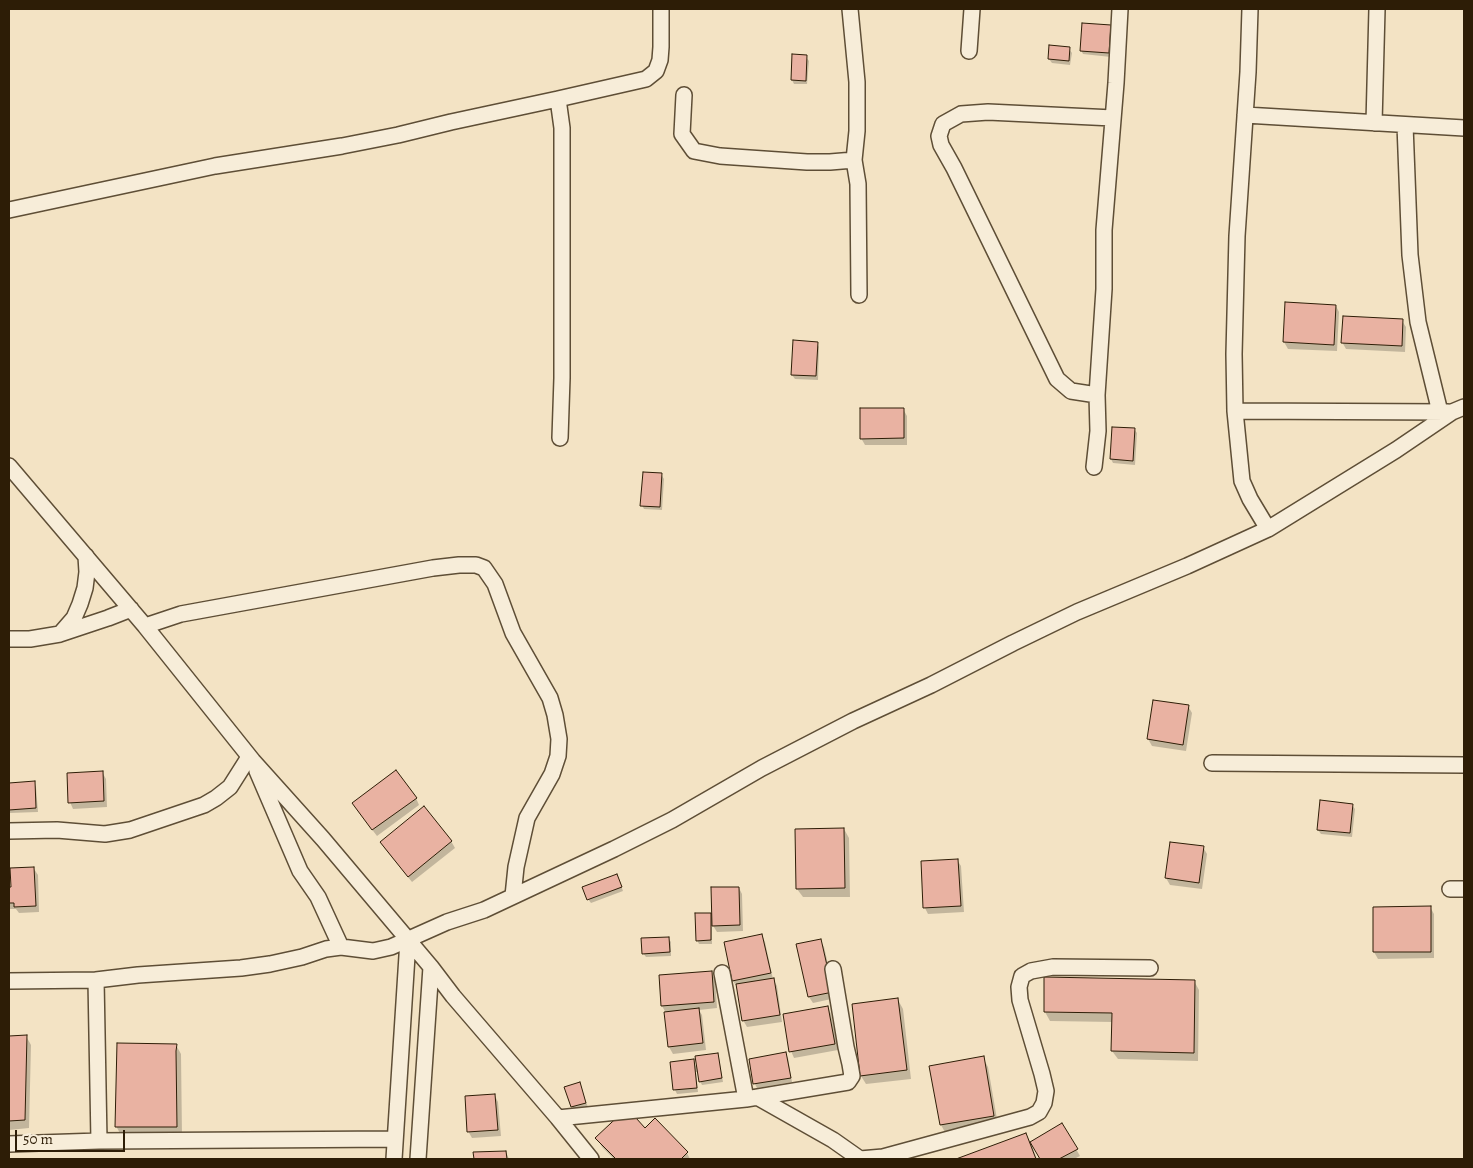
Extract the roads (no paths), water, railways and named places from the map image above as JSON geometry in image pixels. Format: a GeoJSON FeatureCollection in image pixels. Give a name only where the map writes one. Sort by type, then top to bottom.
{"type":"FeatureCollection","features":[{"type":"Feature","properties":{"kind":"street"},"geometry":{"type":"LineString","coordinates":[[9,210],[215,166],[398,135],[646,79],[656,71],[660,54],[661,9]]}},
{"type":"Feature","properties":{"kind":"street"},"geometry":{"type":"LineString","coordinates":[[850,9],[857,82],[854,160],[858,184],[859,295]]}},
{"type":"Feature","properties":{"kind":"street"},"geometry":{"type":"LineString","coordinates":[[969,51],[972,9]]}},
{"type":"Feature","properties":{"kind":"street"},"geometry":{"type":"LineString","coordinates":[[1094,467],[1098,431],[1097,395],[1104,289],[1104,230],[1120,9]]}},
{"type":"Feature","properties":{"kind":"street"},"geometry":{"type":"LineString","coordinates":[[1250,9],[1248,72],[1237,236],[1234,354],[1235,411],[1242,481],[1250,499],[1268,529]]}},
{"type":"Feature","properties":{"kind":"street"},"geometry":{"type":"LineString","coordinates":[[1374,123],[1376,9]]}},
{"type":"Feature","properties":{"kind":"street"},"geometry":{"type":"LineString","coordinates":[[684,95],[682,134],[694,151],[720,156],[789,161],[830,162],[854,160]]}},
{"type":"Feature","properties":{"kind":"street"},"geometry":{"type":"LineString","coordinates":[[558,99],[562,128],[562,378],[560,438]]}},
{"type":"Feature","properties":{"kind":"street"},"geometry":{"type":"LineString","coordinates":[[1097,395],[1070,391],[1057,379],[941,145],[939,136],[943,124],[961,114],[988,112],[1113,118]]}},
{"type":"Feature","properties":{"kind":"street"},"geometry":{"type":"LineString","coordinates":[[1245,115],[1464,128]]}},
{"type":"Feature","properties":{"kind":"street"},"geometry":{"type":"LineString","coordinates":[[1405,125],[1410,255],[1418,322],[1455,411]]}},
{"type":"Feature","properties":{"kind":"street"},"geometry":{"type":"LineString","coordinates":[[1235,411],[1455,411]]}},
{"type":"Feature","properties":{"kind":"street"},"geometry":{"type":"LineString","coordinates":[[9,980],[96,980],[138,975],[241,968],[270,964],[302,957],[326,949],[341,947],[373,951],[408,940],[447,922],[484,910],[614,850],[672,820],[770,764],[853,721],[931,686],[1077,612],[1187,566],[1268,529],[1455,411]]}},
{"type":"Feature","properties":{"kind":"street"},"geometry":{"type":"LineString","coordinates":[[9,466],[131,609],[251,759],[324,839],[453,996],[591,1159]]}},
{"type":"Feature","properties":{"kind":"street"},"geometry":{"type":"LineString","coordinates":[[60,634],[74,618],[80,604],[87,572],[86,556]]}},
{"type":"Feature","properties":{"kind":"street"},"geometry":{"type":"LineString","coordinates":[[145,626],[181,614],[433,568],[476,565],[484,568],[495,584],[513,633],[550,698],[558,739],[558,756],[552,774],[527,818],[516,867],[513,896]]}},
{"type":"Feature","properties":{"kind":"street"},"geometry":{"type":"LineString","coordinates":[[9,639],[30,639],[60,634],[131,609]]}},
{"type":"Feature","properties":{"kind":"street"},"geometry":{"type":"LineString","coordinates":[[9,831],[56,830],[106,834],[130,830],[204,805],[216,798],[230,787],[251,759]]}},
{"type":"Feature","properties":{"kind":"street"},"geometry":{"type":"LineString","coordinates":[[251,759],[300,871],[318,897],[341,947]]}},
{"type":"Feature","properties":{"kind":"street"},"geometry":{"type":"LineString","coordinates":[[1212,763],[1464,765]]}},
{"type":"Feature","properties":{"kind":"street"},"geometry":{"type":"LineString","coordinates":[[394,1159],[408,940]]}},
{"type":"Feature","properties":{"kind":"street"},"geometry":{"type":"LineString","coordinates":[[418,1159],[431,967]]}},
{"type":"Feature","properties":{"kind":"street"},"geometry":{"type":"LineString","coordinates":[[722,974],[752,1098],[833,1140],[860,1159],[883,1157],[1030,1117],[1040,1112],[1046,1091],[1020,1000],[1019,987],[1022,976],[1032,971],[1053,968],[1150,968]]}},
{"type":"Feature","properties":{"kind":"street"},"geometry":{"type":"LineString","coordinates":[[558,1118],[752,1098],[848,1082],[852,1076],[833,969]]}},
{"type":"Feature","properties":{"kind":"street"},"geometry":{"type":"LineString","coordinates":[[96,980],[99,1141]]}},
{"type":"Feature","properties":{"kind":"street"},"geometry":{"type":"LineString","coordinates":[[9,1144],[99,1141],[395,1140]]}}]}
